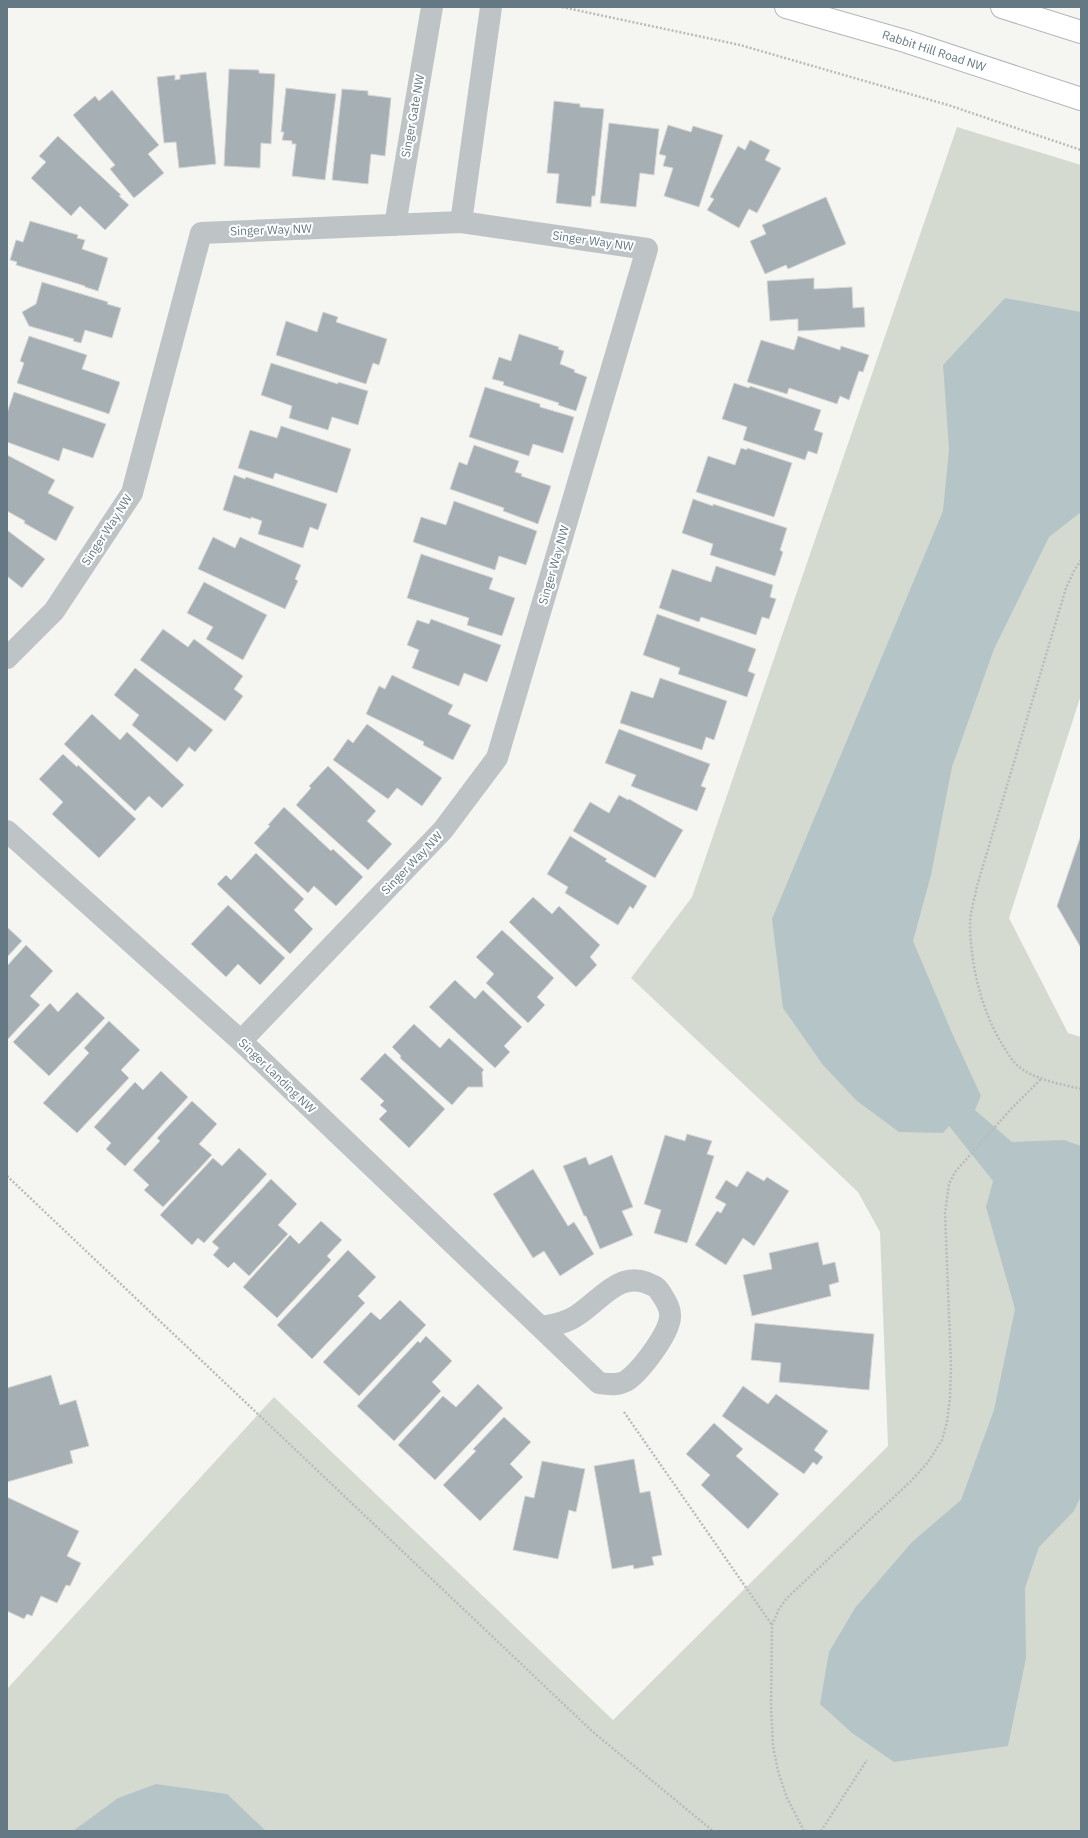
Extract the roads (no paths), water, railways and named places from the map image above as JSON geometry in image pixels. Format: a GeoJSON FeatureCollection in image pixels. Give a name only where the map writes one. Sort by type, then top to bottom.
{"type":"FeatureCollection","features":[{"type":"Feature","properties":{"kind":"main road","name":"Rabbit Hill Road NW"},"geometry":{"type":"LineString","coordinates":[[786,7],[905,42],[1081,99]]}},
{"type":"Feature","properties":{"kind":"main road"},"geometry":{"type":"LineString","coordinates":[[1002,7],[1081,32]]}},
{"type":"Feature","properties":{"kind":"street","name":"Singer Gate NW"},"geometry":{"type":"LineString","coordinates":[[395,225],[432,7]]}},
{"type":"Feature","properties":{"kind":"street"},"geometry":{"type":"LineString","coordinates":[[461,222],[491,7]]}},
{"type":"Feature","properties":{"kind":"street","name":"Singer Way NW"},"geometry":{"type":"LineString","coordinates":[[7,658],[54,611],[132,493],[201,233],[461,222],[647,249],[497,758],[443,830],[241,1041]]}},
{"type":"Feature","properties":{"kind":"street","name":"Singer Landing NW"},"geometry":{"type":"LineString","coordinates":[[7,831],[241,1041],[599,1383],[613,1385],[626,1381],[665,1336],[671,1317],[667,1301],[656,1286],[639,1280],[625,1280],[608,1291],[575,1317],[542,1327]]}}]}
